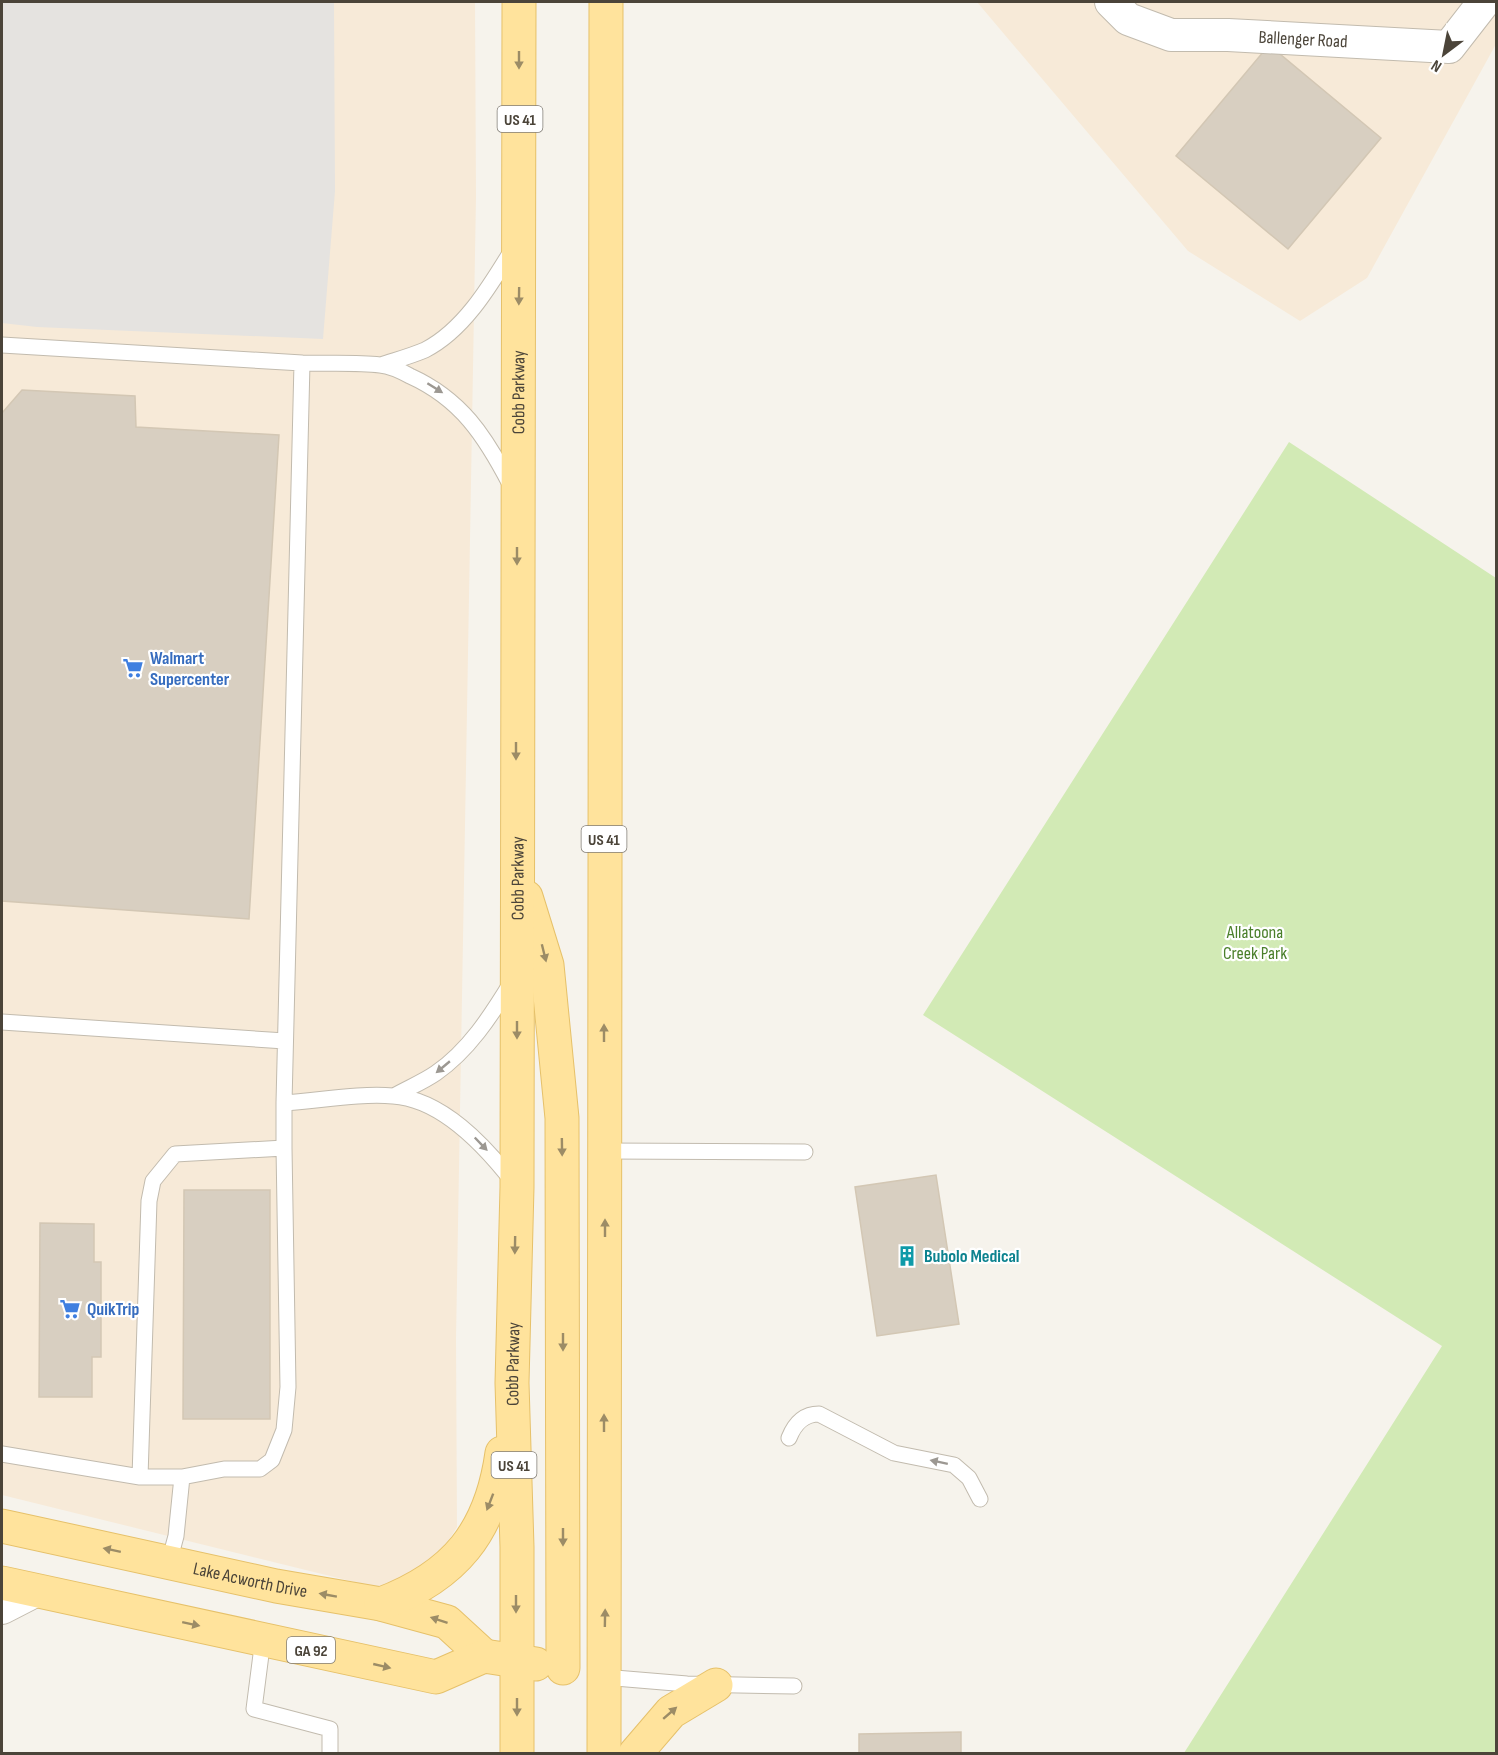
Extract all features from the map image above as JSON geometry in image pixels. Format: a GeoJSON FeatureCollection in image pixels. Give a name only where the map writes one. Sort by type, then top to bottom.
{"type":"FeatureCollection","features":[{"type":"Feature","properties":{"kind":"main road","name":"Cobb Parkway"},"geometry":{"type":"LineString","coordinates":[[517,1754],[512,1383],[517,1187],[519,2]]}},
{"type":"Feature","properties":{"kind":"main road","name":"US 41"},"geometry":{"type":"LineString","coordinates":[[604,1754],[606,2]]}},
{"type":"Feature","properties":{"kind":"main road"},"geometry":{"type":"LineString","coordinates":[[517,879],[531,909],[547,964],[562,1118],[563,1668]]}},
{"type":"Feature","properties":{"kind":"main road"},"geometry":{"type":"LineString","coordinates":[[381,1604],[406,1595],[450,1567],[480,1529],[498,1480],[512,1383]]}},
{"type":"Feature","properties":{"kind":"main road","name":"Lake Acworth Drive"},"geometry":{"type":"LineString","coordinates":[[2,1526],[276,1586],[381,1604],[447,1622],[484,1656]]}},
{"type":"Feature","properties":{"kind":"main road","name":"GA 92"},"geometry":{"type":"LineString","coordinates":[[2,1583],[436,1677],[484,1656]]}},
{"type":"Feature","properties":{"kind":"main road"},"geometry":{"type":"LineString","coordinates":[[484,1656],[563,1668],[603,1677]]}},
{"type":"Feature","properties":{"kind":"main road"},"geometry":{"type":"LineString","coordinates":[[635,1754],[670,1712],[716,1685]]}},
{"type":"Feature","properties":{"kind":"street","name":"Ballenger Road"},"geometry":{"type":"LineString","coordinates":[[1111,2],[1128,19],[1171,35],[1228,35],[1449,47],[1484,2]]}},
{"type":"Feature","properties":{"kind":"street"},"geometry":{"type":"LineString","coordinates":[[2,1608],[35,1591]]}},
{"type":"Feature","properties":{"kind":"lane"},"geometry":{"type":"LineString","coordinates":[[381,365],[425,349],[460,323],[494,279],[520,237]]}},
{"type":"Feature","properties":{"kind":"lane"},"geometry":{"type":"LineString","coordinates":[[2,345],[302,363],[381,365],[426,383],[447,396],[483,436],[517,498]]}},
{"type":"Feature","properties":{"kind":"lane"},"geometry":{"type":"LineString","coordinates":[[2,1454],[140,1477],[183,1477],[224,1469],[260,1469],[272,1460],[284,1430],[288,1387],[284,1148],[285,1041],[302,363]]}},
{"type":"Feature","properties":{"kind":"lane"},"geometry":{"type":"LineString","coordinates":[[394,1096],[435,1074],[468,1044],[518,972]]}},
{"type":"Feature","properties":{"kind":"lane"},"geometry":{"type":"LineString","coordinates":[[2,1022],[285,1041]]}},
{"type":"Feature","properties":{"kind":"lane"},"geometry":{"type":"LineString","coordinates":[[284,1103],[394,1096],[425,1106],[461,1125],[479,1142],[517,1187]]}},
{"type":"Feature","properties":{"kind":"lane"},"geometry":{"type":"LineString","coordinates":[[140,1477],[149,1201],[153,1181],[175,1154],[284,1148]]}},
{"type":"Feature","properties":{"kind":"lane"},"geometry":{"type":"LineString","coordinates":[[605,1151],[806,1152]]}},
{"type":"Feature","properties":{"kind":"lane"},"geometry":{"type":"LineString","coordinates":[[789,1438],[800,1420],[809,1414],[819,1414],[894,1453],[954,1465],[969,1478],[980,1499]]}},
{"type":"Feature","properties":{"kind":"lane"},"geometry":{"type":"LineString","coordinates":[[169,1562],[176,1536],[183,1477]]}},
{"type":"Feature","properties":{"kind":"lane"},"geometry":{"type":"LineString","coordinates":[[263,1639],[254,1709],[330,1729],[330,1754]]}},
{"type":"Feature","properties":{"kind":"lane"},"geometry":{"type":"LineString","coordinates":[[603,1677],[716,1685],[794,1686]]}},
{"type":"Feature","properties":{"kind":"shaded area"},"geometry":{"type":"Polygon","coordinates":[[[2,2],[475,2],[476,197],[456,1339],[457,1527],[438,1558],[391,1591],[2,1495],[2,2]]]}},
{"type":"Feature","properties":{"kind":"shaded area"},"geometry":{"type":"Polygon","coordinates":[[[2,2],[334,2],[335,191],[323,339],[37,327],[2,323],[2,2]]]}},
{"type":"Feature","properties":{"kind":"shaded area"},"geometry":{"type":"Polygon","coordinates":[[[977,2],[1496,2],[1496,44],[1367,278],[1300,321],[1188,251],[977,2]]]}},
{"type":"Feature","properties":{"kind":"green space","name":"Allatoona Creek Park"},"geometry":{"type":"Polygon","coordinates":[[[1289,442],[1496,578],[1496,1753],[1184,1753],[1442,1346],[923,1015],[1289,442]]]}},
{"type":"Feature","properties":{"kind":"building"},"geometry":{"type":"Polygon","coordinates":[[[1269,45],[1381,138],[1288,249],[1176,156],[1269,45]]]}},
{"type":"Feature","properties":{"kind":"building","name":"Walmart Supercenter"},"geometry":{"type":"Polygon","coordinates":[[[22,390],[135,396],[136,427],[279,435],[249,919],[2,901],[2,413],[22,390]]]}},
{"type":"Feature","properties":{"kind":"building","name":"Bubolo Medical"},"geometry":{"type":"Polygon","coordinates":[[[936,1175],[959,1324],[877,1336],[855,1187],[936,1175]]]}},
{"type":"Feature","properties":{"kind":"building","name":"QuikTrip"},"geometry":{"type":"Polygon","coordinates":[[[184,1190],[270,1190],[270,1419],[183,1419],[184,1190]]]}},
{"type":"Feature","properties":{"kind":"building","name":"QuikTrip"},"geometry":{"type":"Polygon","coordinates":[[[40,1223],[94,1224],[94,1262],[101,1262],[101,1357],[92,1357],[92,1397],[39,1397],[40,1223]]]}},
{"type":"Feature","properties":{"kind":"building"},"geometry":{"type":"Polygon","coordinates":[[[961,1732],[961,1754],[859,1754],[859,1734],[961,1732]]]}},
{"type":"Feature","properties":{"kind":"place","name":"Walmart Supercenter"},"geometry":{"type":"Point","coordinates":[133,668]}},
{"type":"Feature","properties":{"kind":"place","name":"Bubolo Medical"},"geometry":{"type":"Point","coordinates":[907,1256]}},
{"type":"Feature","properties":{"kind":"place","name":"QuikTrip"},"geometry":{"type":"Point","coordinates":[70,1309]}}]}
